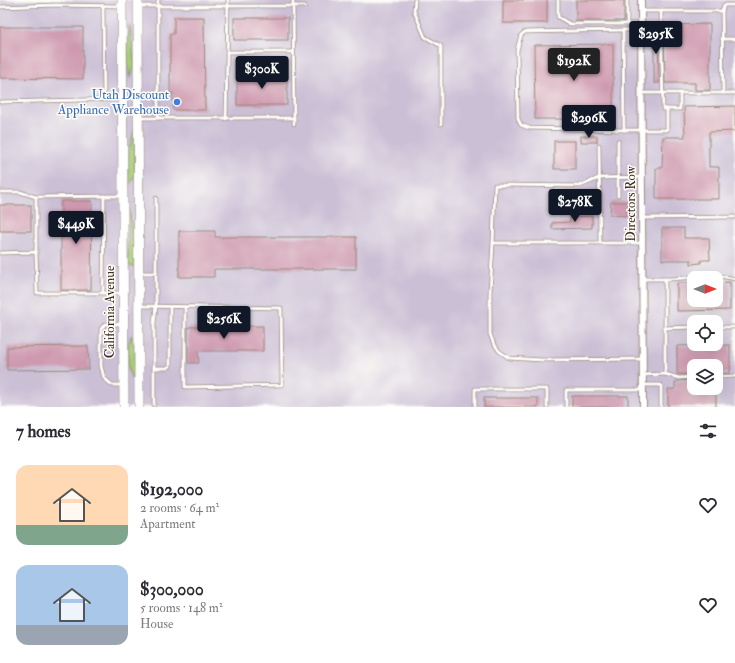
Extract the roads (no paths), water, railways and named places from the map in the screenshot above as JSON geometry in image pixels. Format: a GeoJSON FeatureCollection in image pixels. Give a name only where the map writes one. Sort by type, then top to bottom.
{"type":"FeatureCollection","features":[{"type":"Feature","properties":{"kind":"main road"},"geometry":{"type":"LineString","coordinates":[[122,3],[138,3],[139,407]]}},
{"type":"Feature","properties":{"kind":"main road","name":"California Avenue"},"geometry":{"type":"LineString","coordinates":[[122,3],[124,407]]}},
{"type":"Feature","properties":{"kind":"main road"},"geometry":{"type":"LineString","coordinates":[[123,103],[138,108]]}},
{"type":"Feature","properties":{"kind":"main road"},"geometry":{"type":"LineString","coordinates":[[123,196],[138,196]]}},
{"type":"Feature","properties":{"kind":"main road"},"geometry":{"type":"LineString","coordinates":[[123,293],[139,292]]}},
{"type":"Feature","properties":{"kind":"main road"},"geometry":{"type":"LineString","coordinates":[[123,324],[139,324]]}},
{"type":"Feature","properties":{"kind":"main road"},"geometry":{"type":"LineString","coordinates":[[124,385],[139,385]]}},
{"type":"Feature","properties":{"kind":"street","name":"Directors Row"},"geometry":{"type":"LineString","coordinates":[[641,0],[643,407]]}},
{"type":"Feature","properties":{"kind":"lane"},"geometry":{"type":"LineString","coordinates":[[158,0],[158,118]]}},
{"type":"Feature","properties":{"kind":"lane"},"geometry":{"type":"LineString","coordinates":[[226,118],[228,0]]}},
{"type":"Feature","properties":{"kind":"lane"},"geometry":{"type":"LineString","coordinates":[[294,0],[294,124]]}},
{"type":"Feature","properties":{"kind":"lane"},"geometry":{"type":"LineString","coordinates":[[415,0],[414,11],[425,37],[441,46],[441,124]]}},
{"type":"Feature","properties":{"kind":"lane"},"geometry":{"type":"LineString","coordinates":[[558,0],[558,17],[570,24],[627,24],[642,27]]}},
{"type":"Feature","properties":{"kind":"lane"},"geometry":{"type":"LineString","coordinates":[[627,0],[627,24]]}},
{"type":"Feature","properties":{"kind":"lane"},"geometry":{"type":"LineString","coordinates":[[0,7],[55,5],[102,6],[122,3]]}},
{"type":"Feature","properties":{"kind":"lane"},"geometry":{"type":"LineString","coordinates":[[138,3],[158,6],[305,6]]}},
{"type":"Feature","properties":{"kind":"lane"},"geometry":{"type":"LineString","coordinates":[[723,93],[722,11],[724,5],[735,5]]}},
{"type":"Feature","properties":{"kind":"lane"},"geometry":{"type":"LineString","coordinates":[[102,6],[104,100]]}},
{"type":"Feature","properties":{"kind":"lane"},"geometry":{"type":"LineString","coordinates":[[642,11],[722,11]]}},
{"type":"Feature","properties":{"kind":"lane"},"geometry":{"type":"LineString","coordinates":[[662,11],[663,109],[680,109],[680,93]]}},
{"type":"Feature","properties":{"kind":"lane"},"geometry":{"type":"LineString","coordinates":[[642,27],[623,30],[525,32],[521,34],[517,50],[518,119],[521,125],[529,128],[667,130],[667,109]]}},
{"type":"Feature","properties":{"kind":"lane"},"geometry":{"type":"LineString","coordinates":[[623,30],[624,130]]}},
{"type":"Feature","properties":{"kind":"lane"},"geometry":{"type":"LineString","coordinates":[[722,39],[735,39]]}},
{"type":"Feature","properties":{"kind":"lane"},"geometry":{"type":"LineString","coordinates":[[227,52],[294,52]]}},
{"type":"Feature","properties":{"kind":"lane"},"geometry":{"type":"LineString","coordinates":[[642,92],[735,93]]}},
{"type":"Feature","properties":{"kind":"lane"},"geometry":{"type":"LineString","coordinates":[[0,102],[104,100],[123,103]]}},
{"type":"Feature","properties":{"kind":"lane"},"geometry":{"type":"LineString","coordinates":[[138,118],[294,118]]}},
{"type":"Feature","properties":{"kind":"lane"},"geometry":{"type":"LineString","coordinates":[[618,141],[618,196]]}},
{"type":"Feature","properties":{"kind":"lane"},"geometry":{"type":"LineString","coordinates":[[599,145],[600,243]]}},
{"type":"Feature","properties":{"kind":"lane"},"geometry":{"type":"LineString","coordinates":[[642,178],[600,178],[580,186],[495,185],[490,293],[490,334],[499,351],[509,358],[542,360],[643,359]]}},
{"type":"Feature","properties":{"kind":"lane"},"geometry":{"type":"LineString","coordinates":[[0,192],[20,192],[36,196],[123,196]]}},
{"type":"Feature","properties":{"kind":"lane"},"geometry":{"type":"LineString","coordinates":[[36,196],[37,293],[123,293]]}},
{"type":"Feature","properties":{"kind":"lane"},"geometry":{"type":"LineString","coordinates":[[103,293],[104,196]]}},
{"type":"Feature","properties":{"kind":"lane"},"geometry":{"type":"LineString","coordinates":[[154,405],[156,198]]}},
{"type":"Feature","properties":{"kind":"lane"},"geometry":{"type":"LineString","coordinates":[[642,218],[735,217]]}},
{"type":"Feature","properties":{"kind":"lane"},"geometry":{"type":"LineString","coordinates":[[493,243],[642,243]]}},
{"type":"Feature","properties":{"kind":"lane"},"geometry":{"type":"LineString","coordinates":[[0,253],[36,252]]}},
{"type":"Feature","properties":{"kind":"lane"},"geometry":{"type":"LineString","coordinates":[[139,273],[156,273]]}},
{"type":"Feature","properties":{"kind":"lane"},"geometry":{"type":"LineString","coordinates":[[642,279],[677,279],[687,277],[724,276],[735,278]]}},
{"type":"Feature","properties":{"kind":"lane"},"geometry":{"type":"LineString","coordinates":[[665,279],[665,374]]}},
{"type":"Feature","properties":{"kind":"lane"},"geometry":{"type":"LineString","coordinates":[[139,306],[281,308],[282,385],[185,387],[185,307]]}},
{"type":"Feature","properties":{"kind":"lane"},"geometry":{"type":"LineString","coordinates":[[154,368],[167,368],[170,366],[170,307]]}},
{"type":"Feature","properties":{"kind":"lane"},"geometry":{"type":"LineString","coordinates":[[123,324],[105,324],[101,329],[101,366],[104,378],[112,385],[124,385]]}},
{"type":"Feature","properties":{"kind":"lane"},"geometry":{"type":"LineString","coordinates":[[665,328],[687,327]]}},
{"type":"Feature","properties":{"kind":"lane"},"geometry":{"type":"LineString","coordinates":[[723,327],[735,327]]}},
{"type":"Feature","properties":{"kind":"lane"},"geometry":{"type":"LineString","coordinates":[[643,374],[665,374],[679,378],[687,377]]}},
{"type":"Feature","properties":{"kind":"lane"},"geometry":{"type":"LineString","coordinates":[[723,377],[735,376]]}},
{"type":"Feature","properties":{"kind":"lane"},"geometry":{"type":"LineString","coordinates":[[566,407],[566,390],[661,385],[661,407]]}},
{"type":"Feature","properties":{"kind":"lane"},"geometry":{"type":"LineString","coordinates":[[475,407],[475,389],[547,389],[547,407]]}},
{"type":"Feature","properties":{"kind":"place","name":"Utah Discount Appliance Warehouse"},"geometry":{"type":"Point","coordinates":[177,102]}}]}
